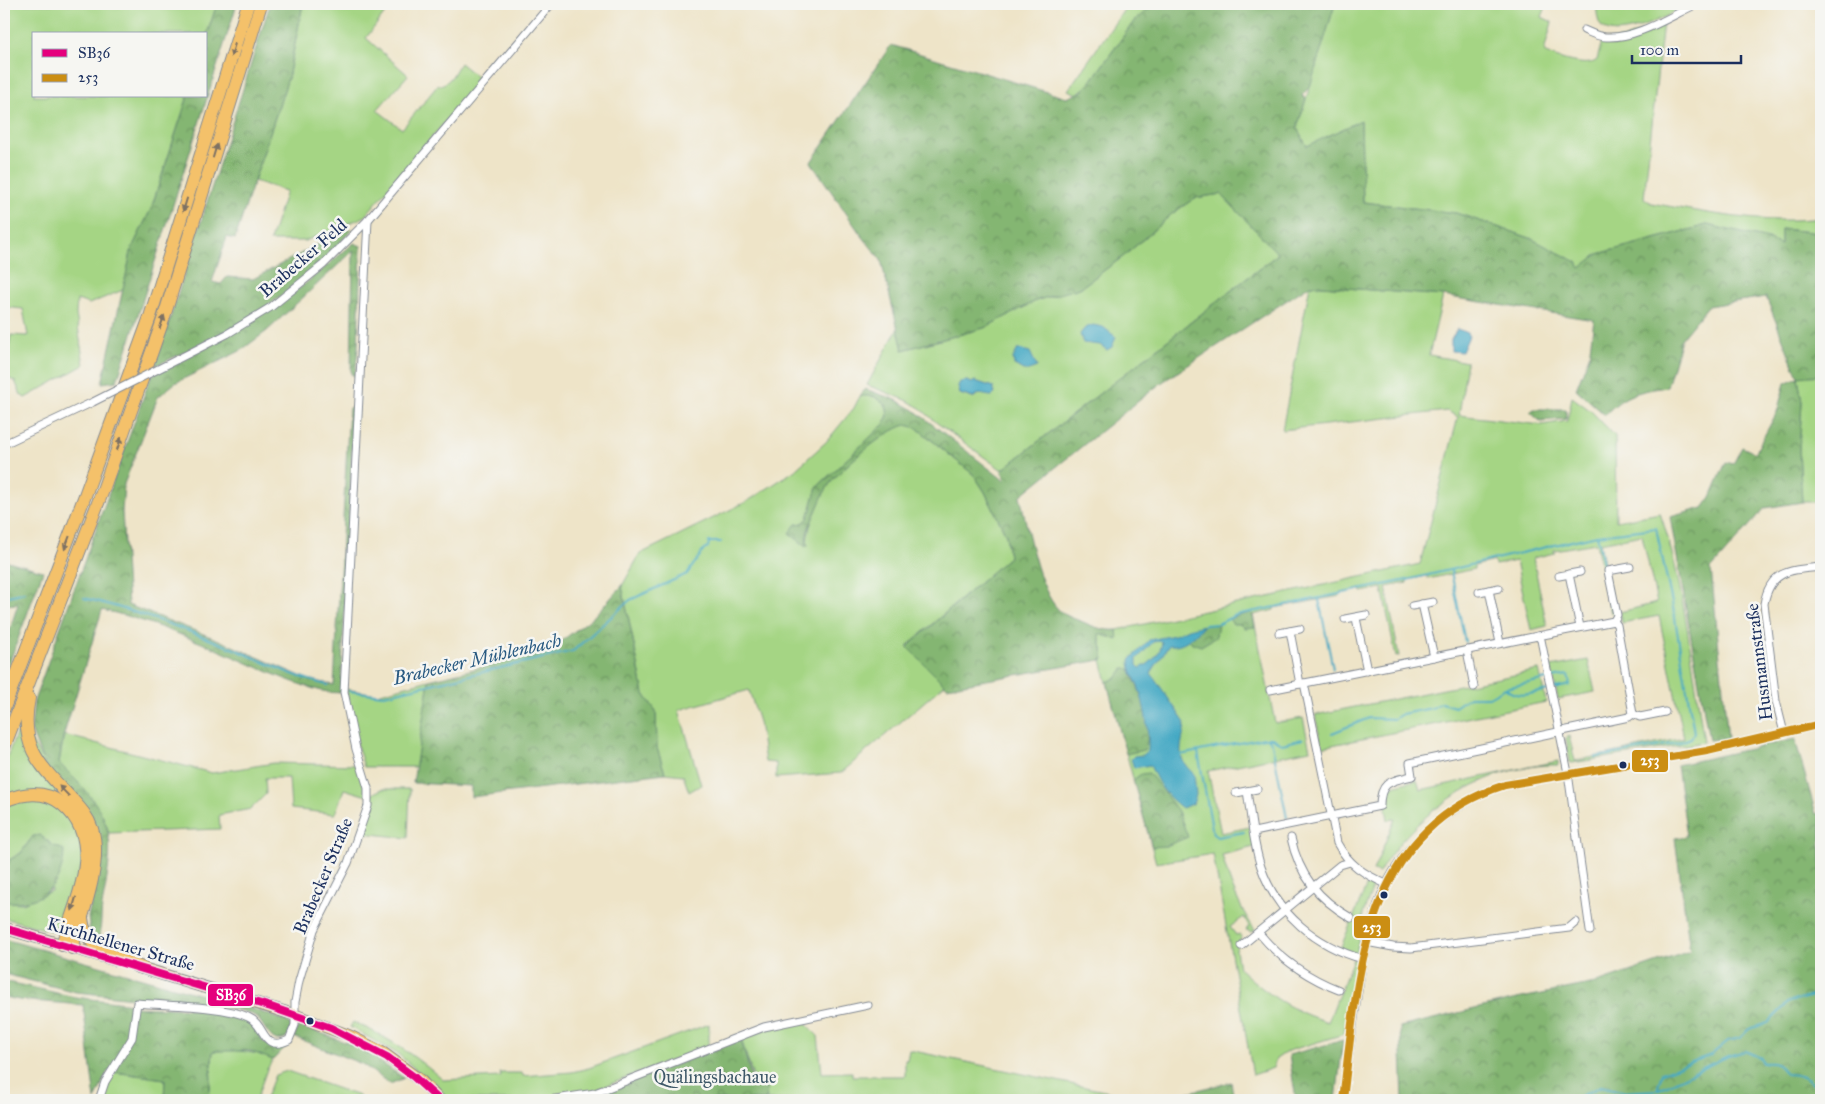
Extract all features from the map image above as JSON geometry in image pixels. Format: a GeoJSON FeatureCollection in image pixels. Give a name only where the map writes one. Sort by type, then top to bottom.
{"type":"FeatureCollection","features":[{"type":"Feature","properties":{"kind":"highway"},"geometry":{"type":"LineString","coordinates":[[4,708],[150,317],[248,4]]}},
{"type":"Feature","properties":{"kind":"highway"},"geometry":{"type":"LineString","coordinates":[[4,747],[47,639],[163,320],[261,4]]}},
{"type":"Feature","properties":{"kind":"highway"},"geometry":{"type":"LineString","coordinates":[[47,639],[47,656],[29,698],[26,731],[36,757],[46,773],[83,811],[92,828],[94,846],[94,866],[82,916],[67,946]]}},
{"type":"Feature","properties":{"kind":"highway"},"geometry":{"type":"LineString","coordinates":[[4,690],[8,681],[16,676]]}},
{"type":"Feature","properties":{"kind":"highway"},"geometry":{"type":"LineString","coordinates":[[4,801],[25,794],[54,798],[76,816],[84,832],[86,848],[85,866],[67,946]]}},
{"type":"Feature","properties":{"kind":"highway"},"geometry":{"type":"LineString","coordinates":[[82,916],[86,935],[92,943],[106,952],[142,968]]}},
{"type":"Feature","properties":{"kind":"main road","name":"Kirchhellener Straße"},"geometry":{"type":"LineString","coordinates":[[4,928],[295,1015],[350,1036],[383,1053],[421,1081],[439,1100]]}},
{"type":"Feature","properties":{"kind":"street","name":"Brabecker Feld"},"geometry":{"type":"LineString","coordinates":[[4,444],[93,402],[227,334],[271,307],[323,265],[368,220],[551,4]]}},
{"type":"Feature","properties":{"kind":"street"},"geometry":{"type":"LineString","coordinates":[[1584,30],[1598,36],[1617,37],[1644,28],[1697,4]]}},
{"type":"Feature","properties":{"kind":"street","name":"Brabecker Straße"},"geometry":{"type":"LineString","coordinates":[[100,1100],[105,1082],[132,1038],[137,1003],[223,1010],[248,1017],[259,1025],[267,1040],[274,1043],[289,1040],[295,1025],[299,981],[314,930],[348,862],[368,806],[368,788],[354,741],[344,692],[368,220]]}},
{"type":"Feature","properties":{"kind":"street"},"geometry":{"type":"LineString","coordinates":[[1614,621],[1617,615],[1608,571],[1630,567]]}},
{"type":"Feature","properties":{"kind":"street","name":"Husmannstraße"},"geometry":{"type":"LineString","coordinates":[[1784,733],[1776,701],[1764,604],[1766,592],[1771,583],[1780,575],[1791,570],[1821,567]]}},
{"type":"Feature","properties":{"kind":"street"},"geometry":{"type":"LineString","coordinates":[[1559,576],[1580,572]]}},
{"type":"Feature","properties":{"kind":"street"},"geometry":{"type":"LineString","coordinates":[[1570,574],[1580,627]]}},
{"type":"Feature","properties":{"kind":"street"},"geometry":{"type":"LineString","coordinates":[[1479,592],[1499,588]]}},
{"type":"Feature","properties":{"kind":"street"},"geometry":{"type":"LineString","coordinates":[[1490,590],[1500,643]]}},
{"type":"Feature","properties":{"kind":"street"},"geometry":{"type":"LineString","coordinates":[[1412,606],[1433,602]]}},
{"type":"Feature","properties":{"kind":"street"},"geometry":{"type":"LineString","coordinates":[[1422,604],[1434,657]]}},
{"type":"Feature","properties":{"kind":"street"},"geometry":{"type":"LineString","coordinates":[[1346,620],[1366,615]]}},
{"type":"Feature","properties":{"kind":"street"},"geometry":{"type":"LineString","coordinates":[[1356,618],[1367,671]]}},
{"type":"Feature","properties":{"kind":"street"},"geometry":{"type":"LineString","coordinates":[[1270,690],[1614,621]]}},
{"type":"Feature","properties":{"kind":"street"},"geometry":{"type":"LineString","coordinates":[[1614,621],[1617,625],[1633,714]]}},
{"type":"Feature","properties":{"kind":"street"},"geometry":{"type":"LineString","coordinates":[[1279,633],[1300,629]]}},
{"type":"Feature","properties":{"kind":"street"},"geometry":{"type":"LineString","coordinates":[[1290,632],[1338,842],[1350,862],[1363,874],[1386,884]]}},
{"type":"Feature","properties":{"kind":"street"},"geometry":{"type":"LineString","coordinates":[[1538,636],[1541,640],[1568,773],[1590,931]]}},
{"type":"Feature","properties":{"kind":"street"},"geometry":{"type":"LineString","coordinates":[[1467,650],[1474,687]]}},
{"type":"Feature","properties":{"kind":"street"},"geometry":{"type":"LineString","coordinates":[[1254,832],[1380,806],[1381,792],[1387,784],[1412,776],[1410,763],[1559,732],[1633,714],[1640,717],[1665,712]]}},
{"type":"Feature","properties":{"kind":"street"},"geometry":{"type":"LineString","coordinates":[[1343,1100],[1366,942],[1386,884],[1408,848],[1421,835],[1458,807],[1491,790],[1568,773],[1707,751],[1821,724]]}},
{"type":"Feature","properties":{"kind":"street"},"geometry":{"type":"LineString","coordinates":[[1236,793],[1257,789]]}},
{"type":"Feature","properties":{"kind":"street"},"geometry":{"type":"LineString","coordinates":[[1247,791],[1260,866],[1272,891],[1286,911],[1305,930],[1343,953],[1363,959]]}},
{"type":"Feature","properties":{"kind":"street"},"geometry":{"type":"LineString","coordinates":[[1291,838],[1298,865],[1312,887],[1329,904],[1351,918]]}},
{"type":"Feature","properties":{"kind":"street"},"geometry":{"type":"LineString","coordinates":[[1241,946],[1286,911],[1312,887],[1342,864],[1350,862]]}},
{"type":"Feature","properties":{"kind":"street"},"geometry":{"type":"LineString","coordinates":[[1366,942],[1393,947],[1423,946],[1569,928],[1576,922]]}},
{"type":"Feature","properties":{"kind":"street"},"geometry":{"type":"LineString","coordinates":[[1258,932],[1269,946],[1301,972],[1339,990]]}},
{"type":"Feature","properties":{"kind":"street"},"geometry":{"type":"LineString","coordinates":[[549,1100],[595,1093],[764,1027],[868,1005]]}},
{"type":"Feature","properties":{"kind":"green space"},"geometry":{"type":"Polygon","coordinates":[[[4,4],[217,4],[208,32],[32,32],[32,98],[187,98],[151,209],[132,248],[123,290],[89,304],[77,300],[76,314],[84,365],[25,398],[21,395],[15,381],[4,377],[11,335],[28,336],[23,309],[4,307],[4,4]]]}},
{"type":"Feature","properties":{"kind":"green space"},"geometry":{"type":"Polygon","coordinates":[[[217,4],[237,4],[208,95],[208,32],[217,4]]]}},
{"type":"Feature","properties":{"kind":"green space"},"geometry":{"type":"Polygon","coordinates":[[[270,4],[303,4],[288,78],[235,239],[227,237],[212,282],[221,284],[227,277],[253,279],[343,231],[353,229],[325,259],[284,294],[221,333],[155,366],[270,4]]]}},
{"type":"Feature","properties":{"kind":"green space"},"geometry":{"type":"Polygon","coordinates":[[[303,4],[392,4],[366,38],[408,75],[377,110],[402,129],[437,86],[446,83],[451,78],[460,63],[481,80],[364,217],[305,241],[270,241],[286,191],[254,181],[288,78],[303,4]]]}},
{"type":"Feature","properties":{"kind":"green space"},"geometry":{"type":"Polygon","coordinates":[[[1128,4],[1155,4],[1135,20],[1089,84],[1077,94],[1068,90],[1128,4]]]}},
{"type":"Feature","properties":{"kind":"green space"},"geometry":{"type":"Polygon","coordinates":[[[1155,4],[1335,4],[1310,87],[1302,95],[1306,99],[1297,128],[1307,146],[1361,120],[1363,202],[1456,213],[1530,238],[1577,262],[1580,268],[1598,254],[1707,225],[1768,239],[1781,245],[1781,229],[1821,233],[1821,375],[1798,377],[1766,297],[1708,306],[1681,339],[1667,387],[1648,390],[1626,398],[1605,415],[1576,389],[1589,356],[1594,320],[1443,296],[1310,285],[1161,383],[1020,496],[1034,557],[1045,588],[1052,601],[1059,610],[1070,617],[1099,628],[1117,630],[1118,640],[1099,634],[1104,659],[947,687],[907,647],[1009,557],[1006,535],[985,492],[974,475],[917,428],[906,425],[888,434],[866,449],[832,481],[824,493],[809,527],[807,547],[789,533],[796,524],[803,523],[808,518],[817,487],[884,424],[888,415],[886,405],[874,396],[860,396],[865,389],[896,400],[914,410],[1005,481],[1002,470],[1278,254],[1221,194],[1195,198],[1173,213],[1124,256],[1080,288],[1038,300],[984,328],[903,350],[881,260],[859,232],[811,162],[891,45],[1067,98],[1081,92],[1089,84],[1135,20],[1155,4]]]}},
{"type":"Feature","properties":{"kind":"green space"},"geometry":{"type":"Polygon","coordinates":[[[1335,4],[1547,4],[1542,17],[1552,22],[1544,52],[1563,60],[1579,63],[1597,60],[1602,41],[1623,39],[1663,22],[1644,198],[1651,203],[1736,217],[1778,220],[1821,218],[1821,233],[1781,229],[1781,245],[1768,239],[1707,225],[1598,254],[1580,269],[1530,238],[1456,213],[1363,202],[1361,121],[1307,147],[1297,128],[1335,4]]]}},
{"type":"Feature","properties":{"kind":"green space"},"geometry":{"type":"Polygon","coordinates":[[[1596,4],[1692,4],[1646,25],[1619,32],[1609,31],[1601,26],[1596,4]]]}},
{"type":"Feature","properties":{"kind":"green space"},"geometry":{"type":"Polygon","coordinates":[[[187,98],[207,98],[117,381],[102,383],[132,248],[151,209],[187,98]]]}},
{"type":"Feature","properties":{"kind":"green space"},"geometry":{"type":"Polygon","coordinates":[[[1221,194],[1279,253],[1002,470],[937,423],[920,408],[906,400],[867,385],[898,328],[903,350],[984,328],[1038,300],[1080,288],[1124,256],[1173,213],[1195,198],[1221,194]],[[967,381],[959,390],[960,394],[972,398],[993,387],[975,381],[972,383],[967,381]]]}},
{"type":"Feature","properties":{"kind":"green space"},"geometry":{"type":"Polygon","coordinates":[[[354,243],[361,246],[358,348],[355,376],[351,374],[353,251],[267,331],[240,351],[175,383],[158,397],[124,484],[122,512],[128,605],[219,640],[307,679],[334,685],[349,408],[354,406],[341,692],[314,689],[295,683],[166,629],[128,616],[102,610],[63,737],[59,763],[90,796],[106,824],[109,839],[109,856],[98,942],[90,933],[88,917],[99,870],[43,761],[31,730],[34,701],[151,376],[300,288],[354,243]]]}},
{"type":"Feature","properties":{"kind":"green space"},"geometry":{"type":"Polygon","coordinates":[[[1310,285],[1443,296],[1429,355],[1467,362],[1459,415],[1541,425],[1567,421],[1572,397],[1591,411],[1615,436],[1616,521],[1660,513],[1669,541],[1682,597],[1704,742],[1570,762],[1566,738],[1569,736],[1575,761],[1684,738],[1659,616],[1622,623],[1620,612],[1657,603],[1642,535],[1600,543],[1614,613],[1611,613],[1596,543],[1554,550],[1554,553],[1533,558],[1547,626],[1531,630],[1516,561],[1495,565],[1494,561],[1474,566],[1474,569],[1428,579],[1427,576],[1407,580],[1407,583],[1386,587],[1399,656],[1396,657],[1382,588],[1362,592],[1361,589],[1340,593],[1340,596],[1274,608],[1274,610],[1253,615],[1275,723],[1303,718],[1310,750],[1208,771],[1221,833],[1250,827],[1254,847],[1222,855],[1235,894],[1255,930],[1252,932],[1246,930],[1249,926],[1244,917],[1230,927],[1236,935],[1240,934],[1242,936],[1236,950],[1239,968],[1280,1001],[1303,1013],[1328,1022],[1353,959],[1356,960],[1344,1034],[1288,1051],[1276,1059],[1273,1068],[1253,1075],[1213,854],[1156,863],[1101,660],[1104,659],[1099,634],[1117,639],[1117,630],[1420,564],[1458,417],[1447,411],[1282,430],[1310,285]]]}},
{"type":"Feature","properties":{"kind":"green space"},"geometry":{"type":"Polygon","coordinates":[[[1821,375],[1821,502],[1802,502],[1799,451],[1802,402],[1798,377],[1821,375]]]}},
{"type":"Feature","properties":{"kind":"green space"},"geometry":{"type":"Polygon","coordinates":[[[1798,377],[1802,402],[1799,451],[1802,502],[1765,508],[1711,569],[1728,739],[1709,740],[1670,517],[1703,508],[1711,497],[1726,462],[1733,464],[1742,447],[1755,453],[1777,412],[1785,383],[1798,377]]]}},
{"type":"Feature","properties":{"kind":"green space"},"geometry":{"type":"Polygon","coordinates":[[[866,395],[882,401],[887,407],[888,415],[884,425],[817,487],[808,519],[789,533],[807,542],[816,510],[832,481],[866,448],[898,427],[906,424],[917,428],[974,475],[985,492],[1006,535],[1009,557],[907,646],[945,684],[841,773],[776,778],[776,763],[765,762],[759,722],[749,690],[679,710],[701,785],[689,792],[683,775],[665,773],[657,748],[656,711],[644,694],[622,586],[640,554],[748,501],[794,471],[826,442],[854,408],[860,396],[866,395]]]}},
{"type":"Feature","properties":{"kind":"green space"},"geometry":{"type":"Polygon","coordinates":[[[1534,409],[1566,409],[1566,419],[1540,421],[1530,412],[1534,409]]]}},
{"type":"Feature","properties":{"kind":"green space"},"geometry":{"type":"Polygon","coordinates":[[[4,560],[43,571],[4,677],[4,648],[18,604],[4,605],[4,560]]]}},
{"type":"Feature","properties":{"kind":"green space"},"geometry":{"type":"Polygon","coordinates":[[[622,586],[644,694],[656,711],[657,748],[665,773],[471,797],[471,786],[413,783],[429,680],[548,651],[592,618],[622,586]]]}},
{"type":"Feature","properties":{"kind":"green space"},"geometry":{"type":"Polygon","coordinates":[[[1252,612],[1255,627],[1245,628],[1239,624],[1233,624],[1229,619],[1252,612]]]}},
{"type":"Feature","properties":{"kind":"green space"},"geometry":{"type":"Polygon","coordinates":[[[1218,624],[1216,637],[1201,646],[1192,643],[1189,639],[1204,625],[1218,624]]]}},
{"type":"Feature","properties":{"kind":"green space"},"geometry":{"type":"Polygon","coordinates":[[[1588,660],[1595,692],[1558,699],[1551,667],[1588,660]]]}},
{"type":"Feature","properties":{"kind":"green space"},"geometry":{"type":"Polygon","coordinates":[[[1123,669],[1130,669],[1138,688],[1145,709],[1148,730],[1144,750],[1126,754],[1107,682],[1117,677],[1123,669]]]}},
{"type":"Feature","properties":{"kind":"green space"},"geometry":{"type":"Polygon","coordinates":[[[1539,670],[1546,702],[1322,747],[1315,715],[1539,670]]]}},
{"type":"Feature","properties":{"kind":"green space"},"geometry":{"type":"Polygon","coordinates":[[[429,680],[416,767],[364,767],[357,745],[346,689],[377,694],[429,680]]]}},
{"type":"Feature","properties":{"kind":"green space"},"geometry":{"type":"Polygon","coordinates":[[[20,725],[22,725],[67,802],[4,796],[4,764],[20,725]]]}},
{"type":"Feature","properties":{"kind":"green space"},"geometry":{"type":"Polygon","coordinates":[[[64,735],[212,773],[274,763],[357,765],[367,796],[344,789],[335,814],[291,809],[289,778],[265,778],[266,794],[251,809],[219,815],[220,829],[109,833],[106,824],[59,763],[64,735]]]}},
{"type":"Feature","properties":{"kind":"green space"},"geometry":{"type":"Polygon","coordinates":[[[1795,739],[1816,814],[1821,813],[1821,1100],[1403,1100],[1400,1027],[1512,1000],[1600,982],[1690,951],[1675,838],[1687,836],[1677,765],[1795,739]]]}},
{"type":"Feature","properties":{"kind":"green space"},"geometry":{"type":"Polygon","coordinates":[[[1558,761],[1558,765],[1531,767],[1558,761]]]}},
{"type":"Feature","properties":{"kind":"green space"},"geometry":{"type":"Polygon","coordinates":[[[1531,767],[1479,782],[1455,796],[1432,812],[1411,831],[1379,873],[1373,871],[1395,819],[1388,820],[1386,809],[1386,794],[1393,787],[1417,780],[1420,790],[1531,767]]]}},
{"type":"Feature","properties":{"kind":"green space"},"geometry":{"type":"Polygon","coordinates":[[[1149,773],[1178,811],[1188,837],[1166,846],[1152,847],[1133,780],[1141,774],[1149,773]]]}},
{"type":"Feature","properties":{"kind":"green space"},"geometry":{"type":"Polygon","coordinates":[[[382,789],[410,789],[408,838],[362,833],[372,794],[382,789]]]}},
{"type":"Feature","properties":{"kind":"green space"},"geometry":{"type":"Polygon","coordinates":[[[22,797],[51,801],[78,826],[83,862],[64,923],[60,930],[55,932],[4,918],[4,902],[23,903],[51,891],[52,845],[47,840],[30,840],[21,853],[4,863],[4,804],[22,797]]]}},
{"type":"Feature","properties":{"kind":"green space"},"geometry":{"type":"Polygon","coordinates":[[[40,835],[52,845],[64,850],[63,863],[59,875],[54,884],[39,897],[17,902],[4,902],[4,863],[21,853],[33,836],[40,835]]]}},
{"type":"Feature","properties":{"kind":"green space"},"geometry":{"type":"Polygon","coordinates":[[[1368,882],[1374,885],[1363,914],[1356,956],[1340,949],[1368,882]]]}},
{"type":"Feature","properties":{"kind":"green space"},"geometry":{"type":"Polygon","coordinates":[[[4,939],[255,1010],[287,1021],[291,1025],[290,1031],[286,1038],[279,1040],[271,1036],[255,1016],[242,1011],[76,992],[4,974],[4,939]]]}},
{"type":"Feature","properties":{"kind":"green space"},"geometry":{"type":"Polygon","coordinates":[[[4,981],[75,997],[132,1004],[132,1007],[231,1013],[247,1020],[267,1044],[275,1047],[286,1046],[273,1060],[250,1051],[213,1051],[209,1100],[164,1100],[165,1079],[108,1071],[95,1100],[83,1005],[4,997],[4,981]]]}},
{"type":"Feature","properties":{"kind":"green space","name":"Quälingsbachaue"},"geometry":{"type":"Polygon","coordinates":[[[805,1019],[807,1025],[818,1036],[822,1073],[852,1072],[852,1076],[905,1076],[905,1060],[907,1060],[909,1050],[1147,1100],[574,1100],[755,1083],[741,1039],[771,1027],[805,1019]]]}},
{"type":"Feature","properties":{"kind":"green space"},"geometry":{"type":"Polygon","coordinates":[[[353,1022],[400,1047],[443,1080],[501,1077],[500,1073],[522,1073],[523,1076],[572,1072],[589,1068],[709,1024],[709,1041],[706,1047],[595,1090],[530,1100],[450,1100],[398,1054],[350,1027],[353,1022]]]}},
{"type":"Feature","properties":{"kind":"green space"},"geometry":{"type":"Polygon","coordinates":[[[299,1026],[358,1047],[404,1078],[390,1084],[362,1064],[294,1037],[299,1026]]]}},
{"type":"Feature","properties":{"kind":"green space"},"geometry":{"type":"Polygon","coordinates":[[[741,1039],[752,1080],[755,1084],[766,1086],[767,1100],[562,1100],[596,1095],[741,1039]]]}},
{"type":"Feature","properties":{"kind":"green space"},"geometry":{"type":"Polygon","coordinates":[[[1343,1040],[1336,1100],[1296,1100],[1289,1055],[1343,1040]]]}},
{"type":"Feature","properties":{"kind":"green space"},"geometry":{"type":"Polygon","coordinates":[[[232,1050],[260,1054],[273,1060],[267,1069],[256,1100],[209,1100],[213,1051],[232,1050]]]}},
{"type":"Feature","properties":{"kind":"green space"},"geometry":{"type":"Polygon","coordinates":[[[287,1071],[359,1096],[362,1100],[265,1100],[275,1075],[287,1071]]]}},
{"type":"Feature","properties":{"kind":"green space"},"geometry":{"type":"Polygon","coordinates":[[[113,1072],[165,1079],[164,1100],[103,1100],[113,1072]]]}},
{"type":"Feature","properties":{"kind":"green space"},"geometry":{"type":"Polygon","coordinates":[[[1231,1082],[1234,1100],[1156,1100],[1231,1082]]]}},
{"type":"Feature","properties":{"kind":"water"},"geometry":{"type":"Polygon","coordinates":[[[1093,325],[1103,327],[1116,337],[1112,347],[1107,350],[1100,345],[1083,343],[1080,334],[1085,328],[1093,325]]]}},
{"type":"Feature","properties":{"kind":"water"},"geometry":{"type":"Polygon","coordinates":[[[1457,329],[1466,332],[1469,336],[1462,352],[1451,351],[1451,340],[1457,329]]]}},
{"type":"Feature","properties":{"kind":"water"},"geometry":{"type":"Polygon","coordinates":[[[1018,349],[1030,352],[1037,367],[1026,371],[1014,365],[1013,358],[1018,349]]]}},
{"type":"Feature","properties":{"kind":"water"},"geometry":{"type":"Polygon","coordinates":[[[967,381],[972,383],[975,381],[993,387],[995,393],[992,396],[980,394],[973,398],[960,394],[958,386],[960,382],[967,381]]]}},
{"type":"Feature","properties":{"kind":"water"},"geometry":{"type":"Polygon","coordinates":[[[1204,625],[1188,640],[1179,644],[1169,645],[1151,673],[1185,723],[1181,756],[1183,762],[1194,774],[1196,795],[1193,804],[1182,808],[1163,789],[1150,765],[1134,768],[1131,759],[1148,751],[1148,734],[1143,701],[1131,670],[1130,660],[1149,640],[1175,635],[1204,625]],[[1153,642],[1137,659],[1137,665],[1140,668],[1155,658],[1162,642],[1153,642]]]}},
{"type":"Feature","properties":{"kind":"waterway"},"geometry":{"type":"LineString","coordinates":[[1204,625],[1218,624],[1236,615],[1407,580],[1597,535],[1656,528],[1674,612],[1694,733],[1691,738],[1678,743],[1596,757]]}},
{"type":"Feature","properties":{"kind":"waterway"},"geometry":{"type":"LineString","coordinates":[[1597,535],[1605,571]]}},
{"type":"Feature","properties":{"kind":"waterway","name":"Brabecker Mühlenbach"},"geometry":{"type":"LineString","coordinates":[[349,691],[384,695],[573,651],[630,600],[687,574],[708,547],[709,542],[721,542]]}},
{"type":"Feature","properties":{"kind":"waterway"},"geometry":{"type":"LineString","coordinates":[[1451,571],[1465,642]]}},
{"type":"Feature","properties":{"kind":"waterway","name":"Brabecker Mühlenbach"},"geometry":{"type":"LineString","coordinates":[[4,597],[25,592]]}},
{"type":"Feature","properties":{"kind":"waterway","name":"Brabecker Mühlenbach"},"geometry":{"type":"LineString","coordinates":[[84,598],[163,622],[220,643],[294,675],[328,685]]}},
{"type":"Feature","properties":{"kind":"waterway"},"geometry":{"type":"LineString","coordinates":[[1319,600],[1333,669]]}},
{"type":"Feature","properties":{"kind":"waterway"},"geometry":{"type":"LineString","coordinates":[[1552,678],[1568,675],[1570,685],[1552,689]]}},
{"type":"Feature","properties":{"kind":"waterway"},"geometry":{"type":"LineString","coordinates":[[1505,688],[1547,679]]}},
{"type":"Feature","properties":{"kind":"waterway"},"geometry":{"type":"LineString","coordinates":[[1332,733],[1369,718],[1394,719],[1402,714],[1432,708],[1441,703],[1455,707],[1469,697],[1489,697],[1505,688],[1510,692],[1520,695],[1548,690]]}},
{"type":"Feature","properties":{"kind":"waterway"},"geometry":{"type":"LineString","coordinates":[[1180,755],[1264,738],[1272,738],[1282,744],[1303,739]]}},
{"type":"Feature","properties":{"kind":"waterway"},"geometry":{"type":"LineString","coordinates":[[1268,738],[1272,744],[1287,818]]}},
{"type":"Feature","properties":{"kind":"waterway"},"geometry":{"type":"LineString","coordinates":[[1198,752],[1213,834],[1217,837],[1244,832]]}},
{"type":"Feature","properties":{"kind":"waterway"},"geometry":{"type":"LineString","coordinates":[[1573,1100],[1601,1086],[1625,1092],[1657,1090],[1662,1073],[1711,1055],[1728,1041],[1740,1038],[1749,1029],[1768,1023],[1789,1002],[1821,994]]}},
{"type":"Feature","properties":{"kind":"waterway"},"geometry":{"type":"LineString","coordinates":[[1657,1090],[1728,1056],[1745,1051],[1761,1058],[1762,1063],[1776,1064],[1786,1074],[1803,1077],[1821,1090]]}},
{"type":"Feature","properties":{"kind":"transit line","name":"253"},"geometry":{"type":"LineString","coordinates":[[1343,1100],[1363,958],[1376,913],[1395,872],[1421,836],[1458,807],[1505,785],[1707,751],[1821,724]]}},
{"type":"Feature","properties":{"kind":"transit line","name":"SB36"},"geometry":{"type":"LineString","coordinates":[[4,928],[271,1007],[331,1028],[387,1057],[414,1077],[439,1100]]}}]}
